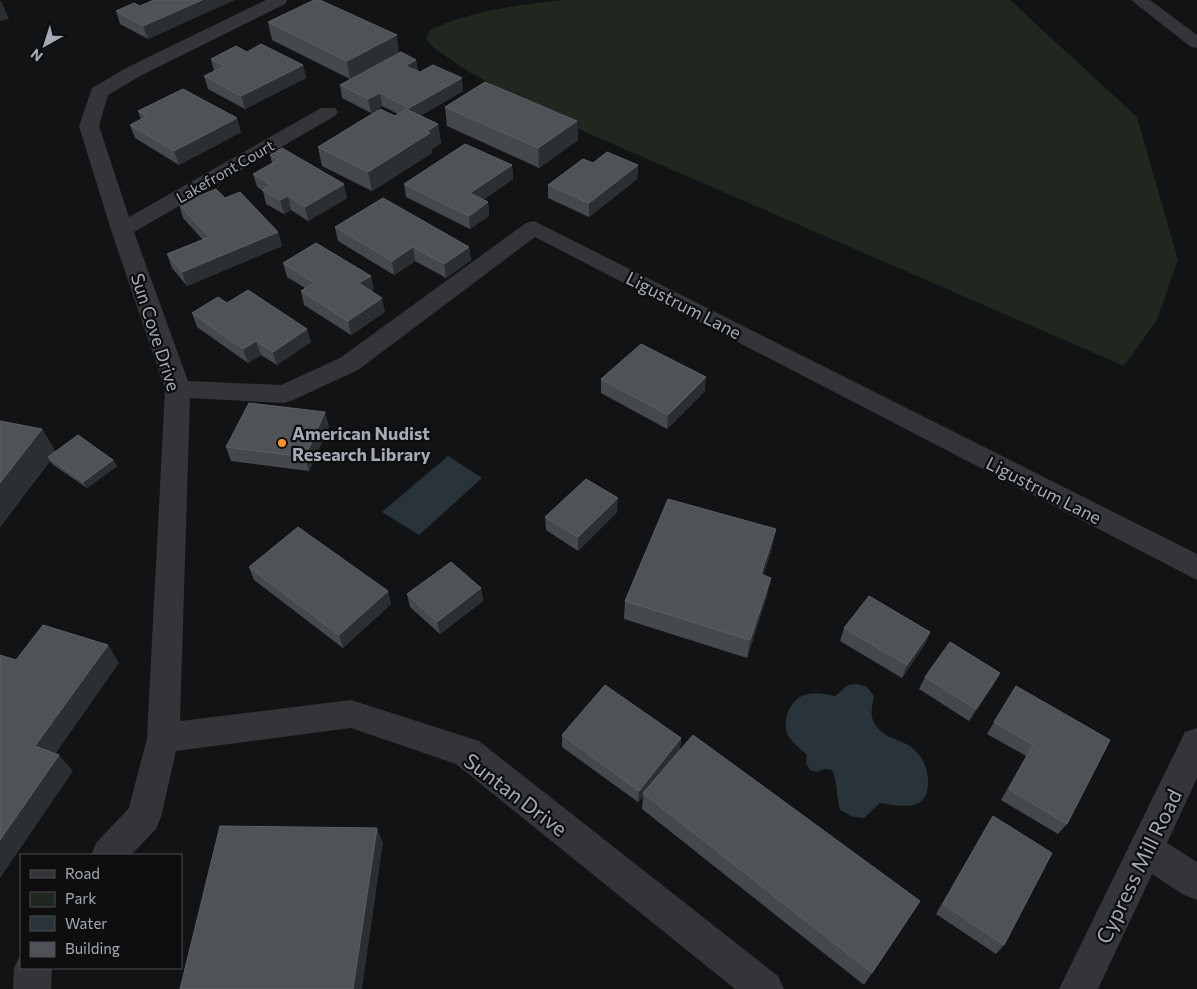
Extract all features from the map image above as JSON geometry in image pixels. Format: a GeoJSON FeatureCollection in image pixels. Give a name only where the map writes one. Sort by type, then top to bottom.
{"type":"FeatureCollection","features":[{"type":"Feature","properties":{"kind":"street","name":"Sun Cove Drive"},"geometry":{"type":"LineString","coordinates":[[109,854],[144,817],[162,738],[178,389],[122,230],[89,126],[99,92],[134,70],[279,0]]}},
{"type":"Feature","properties":{"kind":"street"},"geometry":{"type":"LineString","coordinates":[[1139,0],[1197,42]]}},
{"type":"Feature","properties":{"kind":"street","name":"Lakefront Court"},"geometry":{"type":"LineString","coordinates":[[122,230],[328,112]]}},
{"type":"Feature","properties":{"kind":"street","name":"Ligustrum Lane"},"geometry":{"type":"LineString","coordinates":[[178,389],[284,394],[349,364],[534,228],[1197,568]]}},
{"type":"Feature","properties":{"kind":"street","name":"Suntan Drive"},"geometry":{"type":"LineString","coordinates":[[162,738],[351,714],[467,752],[765,989]]}},
{"type":"Feature","properties":{"kind":"street","name":"Cypress Mill Road"},"geometry":{"type":"LineString","coordinates":[[1078,989],[1197,743]]}},
{"type":"Feature","properties":{"kind":"street"},"geometry":{"type":"LineString","coordinates":[[1146,850],[1197,882]]}},
{"type":"Feature","properties":{"kind":"street"},"geometry":{"type":"LineString","coordinates":[[32,989],[33,969]]}},
{"type":"Feature","properties":{"kind":"green space"},"geometry":{"type":"Polygon","coordinates":[[[564,0],[1010,0],[1137,117],[1178,260],[1157,320],[1124,366],[576,128],[469,72],[435,49],[426,40],[430,30],[479,13],[564,0]]]}},
{"type":"Feature","properties":{"kind":"water"},"geometry":{"type":"Polygon","coordinates":[[[448,456],[482,478],[419,535],[382,512],[448,456]]]}},
{"type":"Feature","properties":{"kind":"water"},"geometry":{"type":"Polygon","coordinates":[[[857,684],[867,687],[874,696],[872,715],[879,730],[914,749],[925,766],[928,778],[927,792],[920,802],[907,806],[880,803],[864,818],[853,817],[840,810],[832,770],[824,769],[817,772],[810,770],[806,763],[807,755],[794,743],[786,729],[789,710],[792,704],[802,696],[815,693],[835,696],[848,685],[857,684]]]}},
{"type":"Feature","properties":{"kind":"building"},"geometry":{"type":"Polygon","coordinates":[[[154,0],[202,0],[143,26],[116,11],[134,3],[140,6],[154,0]]]}},
{"type":"Feature","properties":{"kind":"building"},"geometry":{"type":"Polygon","coordinates":[[[314,0],[320,0],[397,35],[347,61],[268,22],[314,0]]]}},
{"type":"Feature","properties":{"kind":"building"},"geometry":{"type":"Polygon","coordinates":[[[261,44],[303,65],[241,96],[204,76],[225,66],[211,59],[236,46],[247,52],[261,44]]]}},
{"type":"Feature","properties":{"kind":"building"},"geometry":{"type":"Polygon","coordinates":[[[401,52],[416,60],[405,66],[420,72],[433,65],[462,78],[409,108],[380,93],[368,99],[340,85],[401,52]]]}},
{"type":"Feature","properties":{"kind":"building"},"geometry":{"type":"Polygon","coordinates":[[[485,82],[577,121],[538,148],[445,107],[485,82]]]}},
{"type":"Feature","properties":{"kind":"building"},"geometry":{"type":"Polygon","coordinates":[[[183,89],[237,118],[174,151],[130,125],[147,116],[138,111],[183,89]]]}},
{"type":"Feature","properties":{"kind":"building"},"geometry":{"type":"Polygon","coordinates":[[[380,109],[395,116],[406,109],[438,124],[426,132],[430,133],[368,172],[318,147],[380,109]]]}},
{"type":"Feature","properties":{"kind":"building"},"geometry":{"type":"Polygon","coordinates":[[[465,144],[512,165],[470,193],[488,202],[469,216],[404,184],[465,144]]]}},
{"type":"Feature","properties":{"kind":"building"},"geometry":{"type":"Polygon","coordinates":[[[282,148],[344,184],[305,207],[288,196],[280,200],[262,190],[271,185],[253,174],[278,160],[270,155],[282,148]]]}},
{"type":"Feature","properties":{"kind":"building"},"geometry":{"type":"Polygon","coordinates":[[[607,152],[638,165],[589,203],[548,185],[583,159],[593,163],[607,152]]]}},
{"type":"Feature","properties":{"kind":"building"},"geometry":{"type":"Polygon","coordinates":[[[216,189],[225,198],[240,192],[278,232],[182,272],[167,254],[209,237],[179,204],[216,189]]]}},
{"type":"Feature","properties":{"kind":"building"},"geometry":{"type":"Polygon","coordinates":[[[383,198],[469,247],[444,264],[413,247],[392,261],[335,227],[383,198]]]}},
{"type":"Feature","properties":{"kind":"building"},"geometry":{"type":"Polygon","coordinates":[[[316,243],[371,276],[359,283],[382,298],[348,321],[301,291],[314,283],[283,263],[316,243]]]}},
{"type":"Feature","properties":{"kind":"building"},"geometry":{"type":"Polygon","coordinates":[[[248,290],[307,329],[273,352],[256,341],[243,349],[192,313],[218,297],[227,303],[248,290]]]}},
{"type":"Feature","properties":{"kind":"building"},"geometry":{"type":"Polygon","coordinates":[[[641,344],[706,377],[668,415],[601,379],[641,344]]]}},
{"type":"Feature","properties":{"kind":"building"},"geometry":{"type":"Polygon","coordinates":[[[249,403],[325,412],[305,457],[226,447],[249,403]]]}},
{"type":"Feature","properties":{"kind":"building"},"geometry":{"type":"Polygon","coordinates":[[[0,421],[42,429],[0,483],[0,421]]]}},
{"type":"Feature","properties":{"kind":"building"},"geometry":{"type":"Polygon","coordinates":[[[78,435],[113,460],[83,482],[48,457],[78,435]]]}},
{"type":"Feature","properties":{"kind":"building"},"geometry":{"type":"Polygon","coordinates":[[[586,479],[618,498],[578,537],[545,517],[586,479]]]}},
{"type":"Feature","properties":{"kind":"building"},"geometry":{"type":"Polygon","coordinates":[[[668,499],[776,529],[761,574],[771,578],[750,640],[625,601],[668,499]]]}},
{"type":"Feature","properties":{"kind":"building"},"geometry":{"type":"Polygon","coordinates":[[[298,527],[388,591],[339,635],[249,567],[298,527]]]}},
{"type":"Feature","properties":{"kind":"building"},"geometry":{"type":"Polygon","coordinates":[[[451,562],[481,588],[437,622],[407,594],[451,562]]]}},
{"type":"Feature","properties":{"kind":"building"},"geometry":{"type":"Polygon","coordinates":[[[869,596],[930,632],[907,665],[844,628],[869,596]]]}},
{"type":"Feature","properties":{"kind":"building"},"geometry":{"type":"Polygon","coordinates":[[[43,625],[108,645],[35,746],[59,755],[0,840],[0,655],[16,660],[43,625]]]}},
{"type":"Feature","properties":{"kind":"building"},"geometry":{"type":"Polygon","coordinates":[[[950,642],[1000,673],[976,709],[925,677],[950,642]]]}},
{"type":"Feature","properties":{"kind":"building"},"geometry":{"type":"Polygon","coordinates":[[[605,685],[681,738],[639,791],[562,735],[605,685]]]}},
{"type":"Feature","properties":{"kind":"building"},"geometry":{"type":"Polygon","coordinates":[[[1016,686],[1110,740],[1067,824],[1009,789],[1033,745],[994,722],[1016,686]]]}},
{"type":"Feature","properties":{"kind":"building"},"geometry":{"type":"Polygon","coordinates":[[[693,735],[920,901],[872,973],[643,793],[693,735]]]}},
{"type":"Feature","properties":{"kind":"building"},"geometry":{"type":"Polygon","coordinates":[[[993,816],[1052,853],[1004,945],[943,904],[993,816]]]}},
{"type":"Feature","properties":{"kind":"building"},"geometry":{"type":"Polygon","coordinates":[[[220,826],[377,828],[353,989],[180,989],[220,826]]]}},
{"type":"Feature","properties":{"kind":"place","name":"American Nudist Research Library"},"geometry":{"type":"Point","coordinates":[282,443]}}]}
